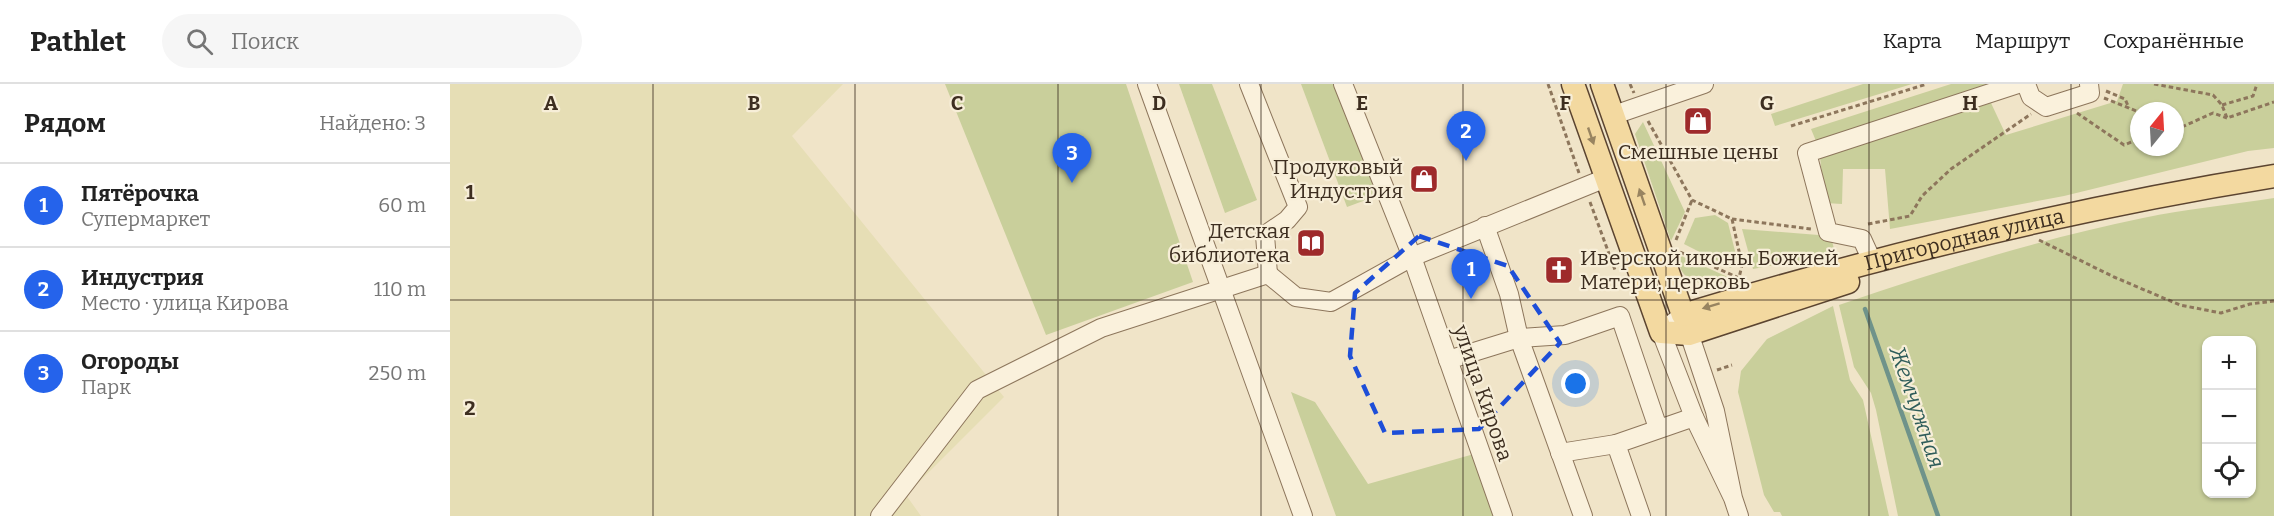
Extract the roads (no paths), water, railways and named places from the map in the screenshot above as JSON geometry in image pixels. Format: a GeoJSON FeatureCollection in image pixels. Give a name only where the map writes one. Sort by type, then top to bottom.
{"type":"FeatureCollection","features":[{"type":"Feature","properties":{"kind":"main road"},"geometry":{"type":"LineString","coordinates":[[1573,84],[1661,332],[1822,291],[1962,241]]}},
{"type":"Feature","properties":{"kind":"main road"},"geometry":{"type":"LineString","coordinates":[[1602,84],[1686,324]]}},
{"type":"Feature","properties":{"kind":"main road","name":"Пригородная улица"},"geometry":{"type":"LineString","coordinates":[[1686,324],[1873,263],[2104,206],[2274,176]]}},
{"type":"Feature","properties":{"kind":"main road"},"geometry":{"type":"LineString","coordinates":[[1641,274],[1658,280],[1664,276],[1667,267]]}},
{"type":"Feature","properties":{"kind":"street"},"geometry":{"type":"LineString","coordinates":[[1147,84],[1303,516]]}},
{"type":"Feature","properties":{"kind":"street"},"geometry":{"type":"LineString","coordinates":[[1249,84],[1298,207],[1287,220],[1264,235],[1268,274],[1296,297],[1330,302],[1412,257],[1606,178]]}},
{"type":"Feature","properties":{"kind":"street","name":"улица Кирова"},"geometry":{"type":"LineString","coordinates":[[1343,84],[1412,257],[1503,516]]}},
{"type":"Feature","properties":{"kind":"street"},"geometry":{"type":"LineString","coordinates":[[1614,115],[1640,108],[1704,84]]}},
{"type":"Feature","properties":{"kind":"street"},"geometry":{"type":"LineString","coordinates":[[1873,263],[1862,239],[1828,232],[1807,153],[2018,84]]}},
{"type":"Feature","properties":{"kind":"street"},"geometry":{"type":"LineString","coordinates":[[2026,84],[2031,97],[2054,104],[2090,87]]}},
{"type":"Feature","properties":{"kind":"street"},"geometry":{"type":"LineString","coordinates":[[1485,226],[1509,294],[1519,338],[1583,516]]}},
{"type":"Feature","properties":{"kind":"street"},"geometry":{"type":"LineString","coordinates":[[880,516],[976,390],[1101,328],[1268,274]]}},
{"type":"Feature","properties":{"kind":"street"},"geometry":{"type":"LineString","coordinates":[[1448,360],[1519,338],[1565,335],[1620,316],[1658,428]]}},
{"type":"Feature","properties":{"kind":"street"},"geometry":{"type":"LineString","coordinates":[[1686,324],[1715,411],[1733,498],[1739,516]]}},
{"type":"Feature","properties":{"kind":"street"},"geometry":{"type":"LineString","coordinates":[[1661,332],[1694,417],[1733,498]]}},
{"type":"Feature","properties":{"kind":"street"},"geometry":{"type":"LineString","coordinates":[[1560,453],[1616,444],[1694,417]]}},
{"type":"Feature","properties":{"kind":"street"},"geometry":{"type":"LineString","coordinates":[[1616,444],[1641,516]]}},
{"type":"Feature","properties":{"kind":"waterway","name":"Жемчужная"},"geometry":{"type":"LineString","coordinates":[[1865,309],[1938,516]]}},
{"type":"Feature","properties":{"kind":"place","name":"Смешные цены"},"geometry":{"type":"Point","coordinates":[1698,121]}},
{"type":"Feature","properties":{"kind":"place","name":"Индустрия"},"geometry":{"type":"Point","coordinates":[1466,161]}},
{"type":"Feature","properties":{"kind":"place","name":"Продуковый Индустрия"},"geometry":{"type":"Point","coordinates":[1424,179]}},
{"type":"Feature","properties":{"kind":"place","name":"Огороды"},"geometry":{"type":"Point","coordinates":[1072,183]}},
{"type":"Feature","properties":{"kind":"place","name":"Детская библиотека"},"geometry":{"type":"Point","coordinates":[1311,243]}},
{"type":"Feature","properties":{"kind":"place","name":"Иверской иконы Божией Матери, церковь"},"geometry":{"type":"Point","coordinates":[1559,270]}},
{"type":"Feature","properties":{"kind":"place","name":"Пятёрочка"},"geometry":{"type":"Point","coordinates":[1471,299]}}]}
